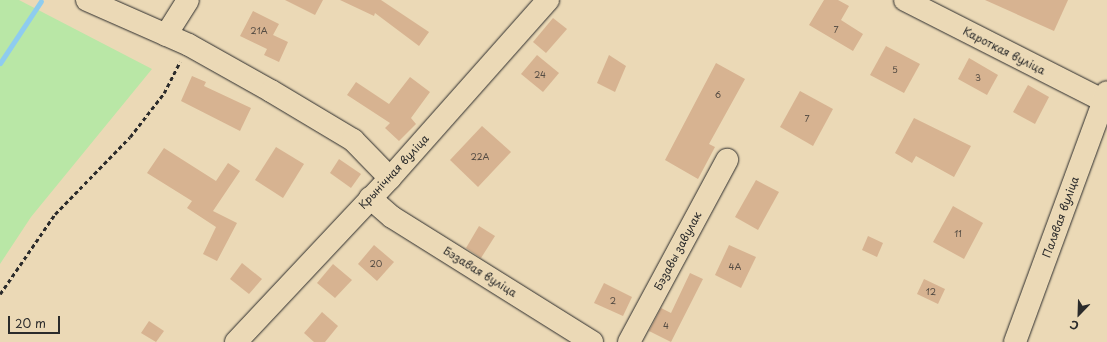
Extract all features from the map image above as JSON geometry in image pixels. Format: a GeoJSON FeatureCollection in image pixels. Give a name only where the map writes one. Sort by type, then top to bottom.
{"type":"FeatureCollection","features":[{"type":"Feature","properties":{"kind":"street"},"geometry":{"type":"LineString","coordinates":[[87,0],[189,46],[271,91],[353,140],[390,178]]}},
{"type":"Feature","properties":{"kind":"street"},"geometry":{"type":"LineString","coordinates":[[166,35],[188,0]]}},
{"type":"Feature","properties":{"kind":"street","name":"Крынічная вуліца"},"geometry":{"type":"LineString","coordinates":[[236,342],[390,178],[548,0]]}},
{"type":"Feature","properties":{"kind":"street","name":"Кароткая вуліца"},"geometry":{"type":"LineString","coordinates":[[905,0],[1105,97]]}},
{"type":"Feature","properties":{"kind":"street","name":"Палявая вуліца"},"geometry":{"type":"LineString","coordinates":[[1015,342],[1105,97]]}},
{"type":"Feature","properties":{"kind":"street","name":"Бэзавы завулак"},"geometry":{"type":"LineString","coordinates":[[629,342],[727,160]]}},
{"type":"Feature","properties":{"kind":"street","name":"Бэзавая вуліца"},"geometry":{"type":"LineString","coordinates":[[370,198],[392,217],[592,342]]}},
{"type":"Feature","properties":{"kind":"path"},"geometry":{"type":"LineString","coordinates":[[0,294],[55,214],[130,137],[164,93],[189,46]]}},
{"type":"Feature","properties":{"kind":"green space"},"geometry":{"type":"Polygon","coordinates":[[[0,0],[19,0],[152,69],[31,217],[0,264],[0,0]]]}},
{"type":"Feature","properties":{"kind":"building"},"geometry":{"type":"Polygon","coordinates":[[[285,0],[323,0],[315,15],[285,0]]]}},
{"type":"Feature","properties":{"kind":"building"},"geometry":{"type":"Polygon","coordinates":[[[340,0],[381,0],[429,32],[419,46],[375,13],[374,16],[340,0]]]}},
{"type":"Feature","properties":{"kind":"building"},"geometry":{"type":"Polygon","coordinates":[[[824,0],[838,0],[849,6],[841,20],[863,34],[853,51],[809,25],[824,0]]]}},
{"type":"Feature","properties":{"kind":"building"},"geometry":{"type":"Polygon","coordinates":[[[985,0],[1068,0],[1054,31],[985,0]]]}},
{"type":"Feature","properties":{"kind":"building"},"geometry":{"type":"Polygon","coordinates":[[[253,11],[279,24],[273,35],[288,42],[279,62],[264,55],[267,49],[240,36],[253,11]]]}},
{"type":"Feature","properties":{"kind":"building"},"geometry":{"type":"Polygon","coordinates":[[[553,18],[567,29],[546,53],[533,42],[553,18]]]}},
{"type":"Feature","properties":{"kind":"building"},"geometry":{"type":"Polygon","coordinates":[[[886,46],[920,64],[904,93],[870,75],[886,46]]]}},
{"type":"Feature","properties":{"kind":"building"},"geometry":{"type":"Polygon","coordinates":[[[537,55],[559,73],[543,92],[521,74],[537,55]]]}},
{"type":"Feature","properties":{"kind":"building"},"geometry":{"type":"Polygon","coordinates":[[[609,55],[626,66],[615,92],[597,83],[609,55]]]}},
{"type":"Feature","properties":{"kind":"building"},"geometry":{"type":"Polygon","coordinates":[[[969,58],[998,75],[987,95],[958,79],[969,58]]]}},
{"type":"Feature","properties":{"kind":"building"},"geometry":{"type":"Polygon","coordinates":[[[716,63],[745,79],[709,144],[715,147],[698,179],[665,160],[716,63]]]}},
{"type":"Feature","properties":{"kind":"building"},"geometry":{"type":"Polygon","coordinates":[[[192,76],[206,82],[204,86],[251,108],[240,131],[181,101],[192,76]]]}},
{"type":"Feature","properties":{"kind":"building"},"geometry":{"type":"Polygon","coordinates":[[[410,77],[430,92],[411,118],[416,124],[399,141],[385,128],[390,123],[347,95],[356,82],[389,104],[410,77]]]}},
{"type":"Feature","properties":{"kind":"building"},"geometry":{"type":"Polygon","coordinates":[[[1028,85],[1049,97],[1035,124],[1013,112],[1028,85]]]}},
{"type":"Feature","properties":{"kind":"building"},"geometry":{"type":"Polygon","coordinates":[[[800,91],[833,109],[813,146],[780,127],[800,91]]]}},
{"type":"Feature","properties":{"kind":"building"},"geometry":{"type":"Polygon","coordinates":[[[914,118],[971,146],[954,177],[916,156],[912,163],[895,153],[914,118]]]}},
{"type":"Feature","properties":{"kind":"building"},"geometry":{"type":"Polygon","coordinates":[[[482,126],[511,152],[478,187],[450,160],[482,126]]]}},
{"type":"Feature","properties":{"kind":"building"},"geometry":{"type":"Polygon","coordinates":[[[276,147],[304,164],[283,198],[255,180],[276,147]]]}},
{"type":"Feature","properties":{"kind":"building"},"geometry":{"type":"Polygon","coordinates":[[[164,148],[216,181],[228,163],[240,171],[213,211],[237,223],[217,261],[203,254],[216,227],[187,208],[192,201],[147,173],[164,148]]]}},
{"type":"Feature","properties":{"kind":"building"},"geometry":{"type":"Polygon","coordinates":[[[339,159],[361,174],[351,188],[330,173],[339,159]]]}},
{"type":"Feature","properties":{"kind":"building"},"geometry":{"type":"Polygon","coordinates":[[[756,180],[779,192],[758,230],[735,217],[756,180]]]}},
{"type":"Feature","properties":{"kind":"building"},"geometry":{"type":"Polygon","coordinates":[[[953,206],[983,223],[964,259],[933,242],[953,206]]]}},
{"type":"Feature","properties":{"kind":"building"},"geometry":{"type":"Polygon","coordinates":[[[479,226],[495,236],[481,258],[466,248],[479,226]]]}},
{"type":"Feature","properties":{"kind":"building"},"geometry":{"type":"Polygon","coordinates":[[[868,236],[883,243],[877,257],[862,250],[868,236]]]}},
{"type":"Feature","properties":{"kind":"building"},"geometry":{"type":"Polygon","coordinates":[[[374,245],[394,262],[377,281],[358,264],[374,245]]]}},
{"type":"Feature","properties":{"kind":"building"},"geometry":{"type":"Polygon","coordinates":[[[729,245],[756,257],[741,288],[715,275],[729,245]]]}},
{"type":"Feature","properties":{"kind":"building"},"geometry":{"type":"Polygon","coordinates":[[[242,263],[262,279],[249,294],[230,279],[242,263]]]}},
{"type":"Feature","properties":{"kind":"building"},"geometry":{"type":"Polygon","coordinates":[[[333,264],[352,280],[335,298],[317,283],[333,264]]]}},
{"type":"Feature","properties":{"kind":"building"},"geometry":{"type":"Polygon","coordinates":[[[690,273],[703,279],[671,342],[649,331],[661,308],[671,313],[690,273]]]}},
{"type":"Feature","properties":{"kind":"building"},"geometry":{"type":"Polygon","coordinates":[[[924,279],[945,289],[938,304],[917,294],[924,279]]]}},
{"type":"Feature","properties":{"kind":"building"},"geometry":{"type":"Polygon","coordinates":[[[604,283],[632,297],[623,316],[594,303],[604,283]]]}},
{"type":"Feature","properties":{"kind":"building"},"geometry":{"type":"Polygon","coordinates":[[[322,312],[338,326],[325,342],[314,342],[304,333],[322,312]]]}},
{"type":"Feature","properties":{"kind":"building"},"geometry":{"type":"Polygon","coordinates":[[[149,321],[164,331],[156,342],[141,333],[149,321]]]}},
{"type":"Feature","properties":{"kind":"waterway"},"geometry":{"type":"LineString","coordinates":[[0,63],[41,1]]}}]}
